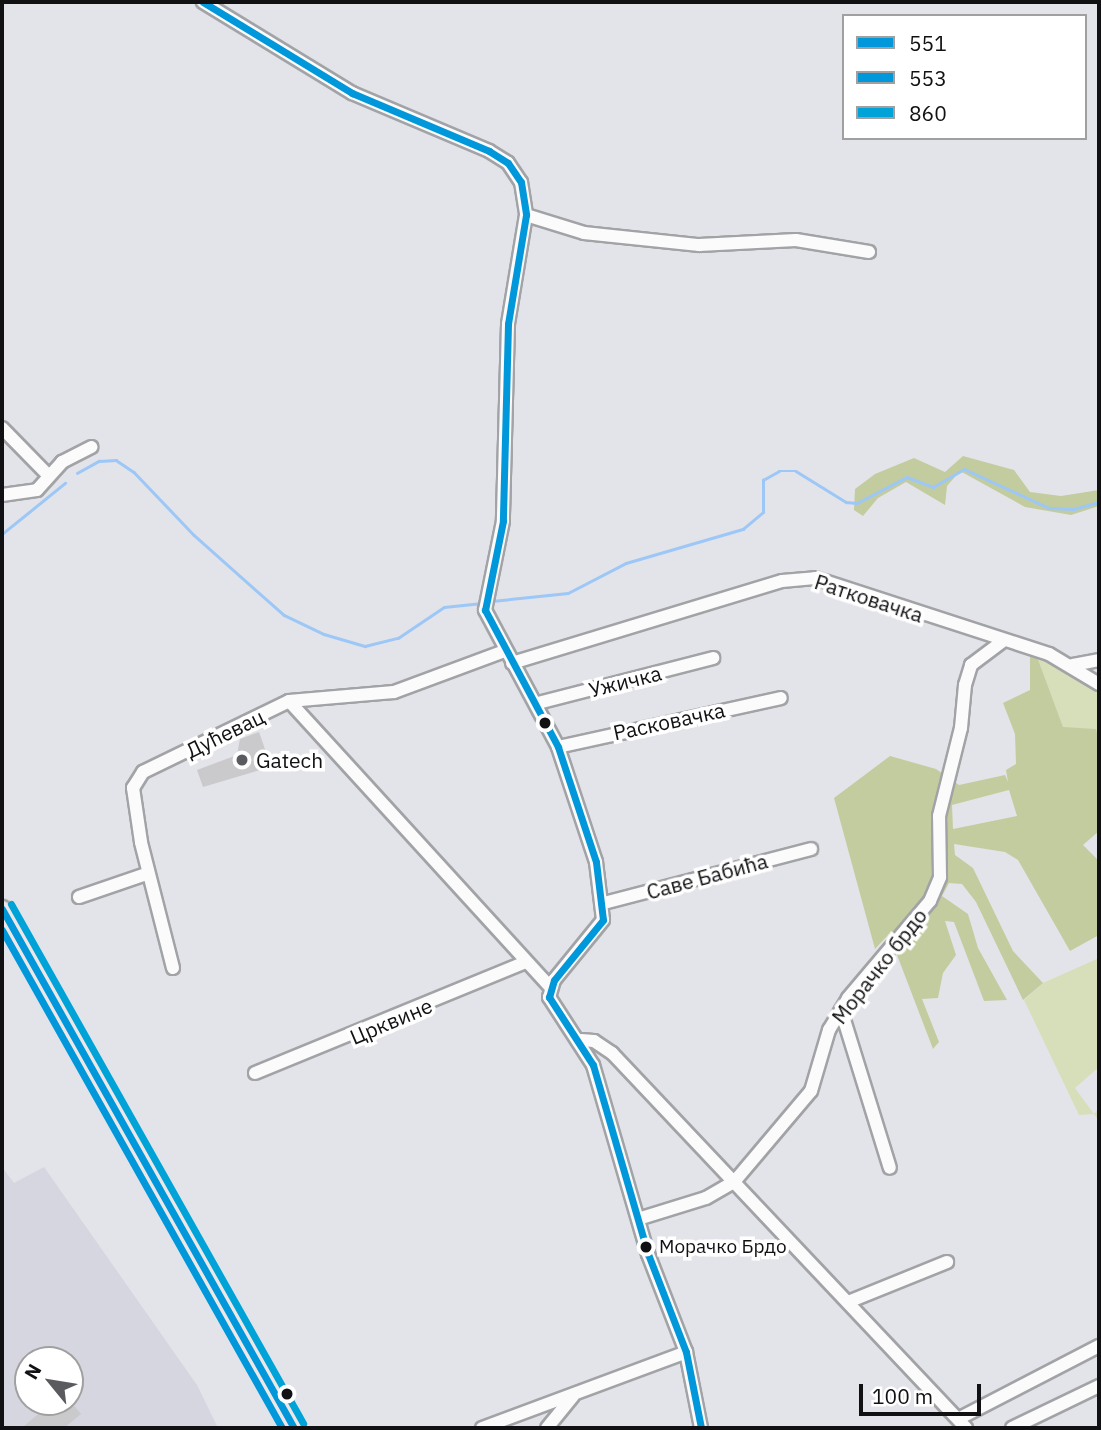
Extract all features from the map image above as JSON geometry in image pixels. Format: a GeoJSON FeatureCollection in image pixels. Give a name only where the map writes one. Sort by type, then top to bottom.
{"type":"FeatureCollection","features":[{"type":"Feature","properties":{"kind":"main road"},"geometry":{"type":"LineString","coordinates":[[2,909],[294,1428]]}},
{"type":"Feature","properties":{"kind":"street"},"geometry":{"type":"LineString","coordinates":[[203,2],[352,93],[508,163],[521,182],[526,215],[508,324],[503,520],[485,599],[491,630],[538,703],[558,747],[596,862],[604,903],[598,929],[550,987]]}},
{"type":"Feature","properties":{"kind":"street"},"geometry":{"type":"LineString","coordinates":[[526,215],[584,233],[699,245],[796,240],[869,252]]}},
{"type":"Feature","properties":{"kind":"street"},"geometry":{"type":"LineString","coordinates":[[2,428],[49,477]]}},
{"type":"Feature","properties":{"kind":"street"},"geometry":{"type":"LineString","coordinates":[[2,495],[37,490],[62,462],[92,447]]}},
{"type":"Feature","properties":{"kind":"street","name":"Ратковачка"},"geometry":{"type":"LineString","coordinates":[[509,657],[801,578],[835,583],[1073,665],[1099,684]]}},
{"type":"Feature","properties":{"kind":"street","name":"Морачко брдо"},"geometry":{"type":"LineString","coordinates":[[638,1219],[706,1198],[734,1182],[811,1091],[828,1030],[841,1010],[930,901],[940,877],[939,816],[961,729],[965,685],[971,665],[1003,641]]}},
{"type":"Feature","properties":{"kind":"street","name":"Дућевац"},"geometry":{"type":"LineString","coordinates":[[173,968],[146,874],[135,779],[289,701],[394,692],[509,657]]}},
{"type":"Feature","properties":{"kind":"street","name":"Ужичка"},"geometry":{"type":"LineString","coordinates":[[538,703],[713,658]]}},
{"type":"Feature","properties":{"kind":"street"},"geometry":{"type":"LineString","coordinates":[[1073,665],[1099,660]]}},
{"type":"Feature","properties":{"kind":"street","name":"Расковачка"},"geometry":{"type":"LineString","coordinates":[[558,747],[781,698]]}},
{"type":"Feature","properties":{"kind":"street"},"geometry":{"type":"LineString","coordinates":[[289,701],[550,987],[554,1008],[581,1040],[638,1219],[686,1352],[701,1428]]}},
{"type":"Feature","properties":{"kind":"street","name":"Саве Бабића"},"geometry":{"type":"LineString","coordinates":[[604,903],[811,849]]}},
{"type":"Feature","properties":{"kind":"street"},"geometry":{"type":"LineString","coordinates":[[79,897],[146,874]]}},
{"type":"Feature","properties":{"kind":"street","name":"Црквине"},"geometry":{"type":"LineString","coordinates":[[255,1073],[525,962]]}},
{"type":"Feature","properties":{"kind":"street"},"geometry":{"type":"LineString","coordinates":[[841,1010],[890,1168]]}},
{"type":"Feature","properties":{"kind":"street"},"geometry":{"type":"LineString","coordinates":[[581,1040],[594,1041],[612,1053],[962,1424],[1099,1346]]}},
{"type":"Feature","properties":{"kind":"street"},"geometry":{"type":"LineString","coordinates":[[848,1302],[947,1262]]}},
{"type":"Feature","properties":{"kind":"street"},"geometry":{"type":"LineString","coordinates":[[482,1428],[686,1352]]}},
{"type":"Feature","properties":{"kind":"street"},"geometry":{"type":"LineString","coordinates":[[1012,1428],[1099,1386]]}},
{"type":"Feature","properties":{"kind":"street"},"geometry":{"type":"LineString","coordinates":[[547,1428],[575,1394]]}},
{"type":"Feature","properties":{"kind":"shaded area"},"geometry":{"type":"Polygon","coordinates":[[[2,1167],[14,1183],[44,1167],[197,1385],[218,1428],[2,1428],[2,1167]]]}},
{"type":"Feature","properties":{"kind":"green space"},"geometry":{"type":"Polygon","coordinates":[[[963,456],[1014,470],[1030,492],[1061,496],[1099,490],[1099,506],[1071,515],[1025,507],[960,471],[947,486],[945,505],[906,482],[878,498],[863,516],[854,510],[855,489],[875,474],[914,458],[945,472],[963,456]]]}},
{"type":"Feature","properties":{"kind":"green space"},"geometry":{"type":"Polygon","coordinates":[[[1036,654],[1099,686],[1099,742],[1095,729],[1063,728],[1036,654]]]}},
{"type":"Feature","properties":{"kind":"green space"},"geometry":{"type":"Polygon","coordinates":[[[1036,654],[1063,727],[1096,729],[1099,742],[1099,831],[1083,845],[1099,861],[1099,935],[1070,951],[1018,860],[1005,852],[954,844],[955,855],[973,868],[1013,951],[1043,983],[1023,1000],[976,902],[962,884],[949,883],[942,896],[968,914],[978,948],[1007,1000],[984,1001],[954,922],[945,921],[956,955],[943,973],[938,998],[922,999],[939,1042],[933,1049],[889,934],[875,949],[834,798],[890,756],[936,769],[959,785],[1005,775],[1008,782],[1006,770],[1016,764],[1015,734],[1003,703],[1030,690],[1030,656],[1036,654]],[[1009,790],[952,805],[953,829],[1017,816],[1009,790]]]}},
{"type":"Feature","properties":{"kind":"green space"},"geometry":{"type":"Polygon","coordinates":[[[1099,958],[1099,1067],[1075,1088],[1094,1114],[1079,1115],[1024,1000],[1043,983],[1099,958]]]}},
{"type":"Feature","properties":{"kind":"green space"},"geometry":{"type":"Polygon","coordinates":[[[1099,1108],[1099,1121],[1094,1114],[1099,1108]]]}},
{"type":"Feature","properties":{"kind":"building","name":"Gatech"},"geometry":{"type":"Polygon","coordinates":[[[259,732],[266,752],[256,761],[260,770],[203,787],[197,770],[237,755],[240,739],[259,732]]]}},
{"type":"Feature","properties":{"kind":"building"},"geometry":{"type":"Polygon","coordinates":[[[36,1416],[79,1416],[64,1428],[22,1428],[36,1416]]]}},
{"type":"Feature","properties":{"kind":"waterway"},"geometry":{"type":"LineString","coordinates":[[77,473],[99,461],[116,460],[134,472],[194,535],[284,615],[324,634],[365,646],[398,638],[444,607],[482,603]]}},
{"type":"Feature","properties":{"kind":"waterway"},"geometry":{"type":"LineString","coordinates":[[492,601],[568,593],[626,563],[743,529],[763,512],[763,480],[779,471],[796,471],[846,502],[857,503],[907,477],[933,487],[964,469],[1049,508],[1074,509],[1099,502]]}},
{"type":"Feature","properties":{"kind":"waterway"},"geometry":{"type":"LineString","coordinates":[[2,534],[65,483]]}},
{"type":"Feature","properties":{"kind":"transit line","name":"551"},"geometry":{"type":"LineString","coordinates":[[203,2],[352,93],[489,151],[508,163],[521,182],[526,215],[508,324],[503,521],[485,610],[558,747],[596,862],[603,920],[554,980],[549,997],[593,1065],[648,1254],[686,1352],[701,1428]]}},
{"type":"Feature","properties":{"kind":"transit line","name":"860"},"geometry":{"type":"LineString","coordinates":[[11,904],[303,1423]]}},
{"type":"Feature","properties":{"kind":"transit line","name":"551"},"geometry":{"type":"LineString","coordinates":[[2,909],[294,1428]]}},
{"type":"Feature","properties":{"kind":"transit line","name":"553"},"geometry":{"type":"LineString","coordinates":[[2,930],[282,1428]]}},
{"type":"Feature","properties":{"kind":"place","name":"Gatech"},"geometry":{"type":"Point","coordinates":[242,760]}},
{"type":"Feature","properties":{"kind":"place","name":"Морачко Брдо"},"geometry":{"type":"Point","coordinates":[646,1247]}}]}
